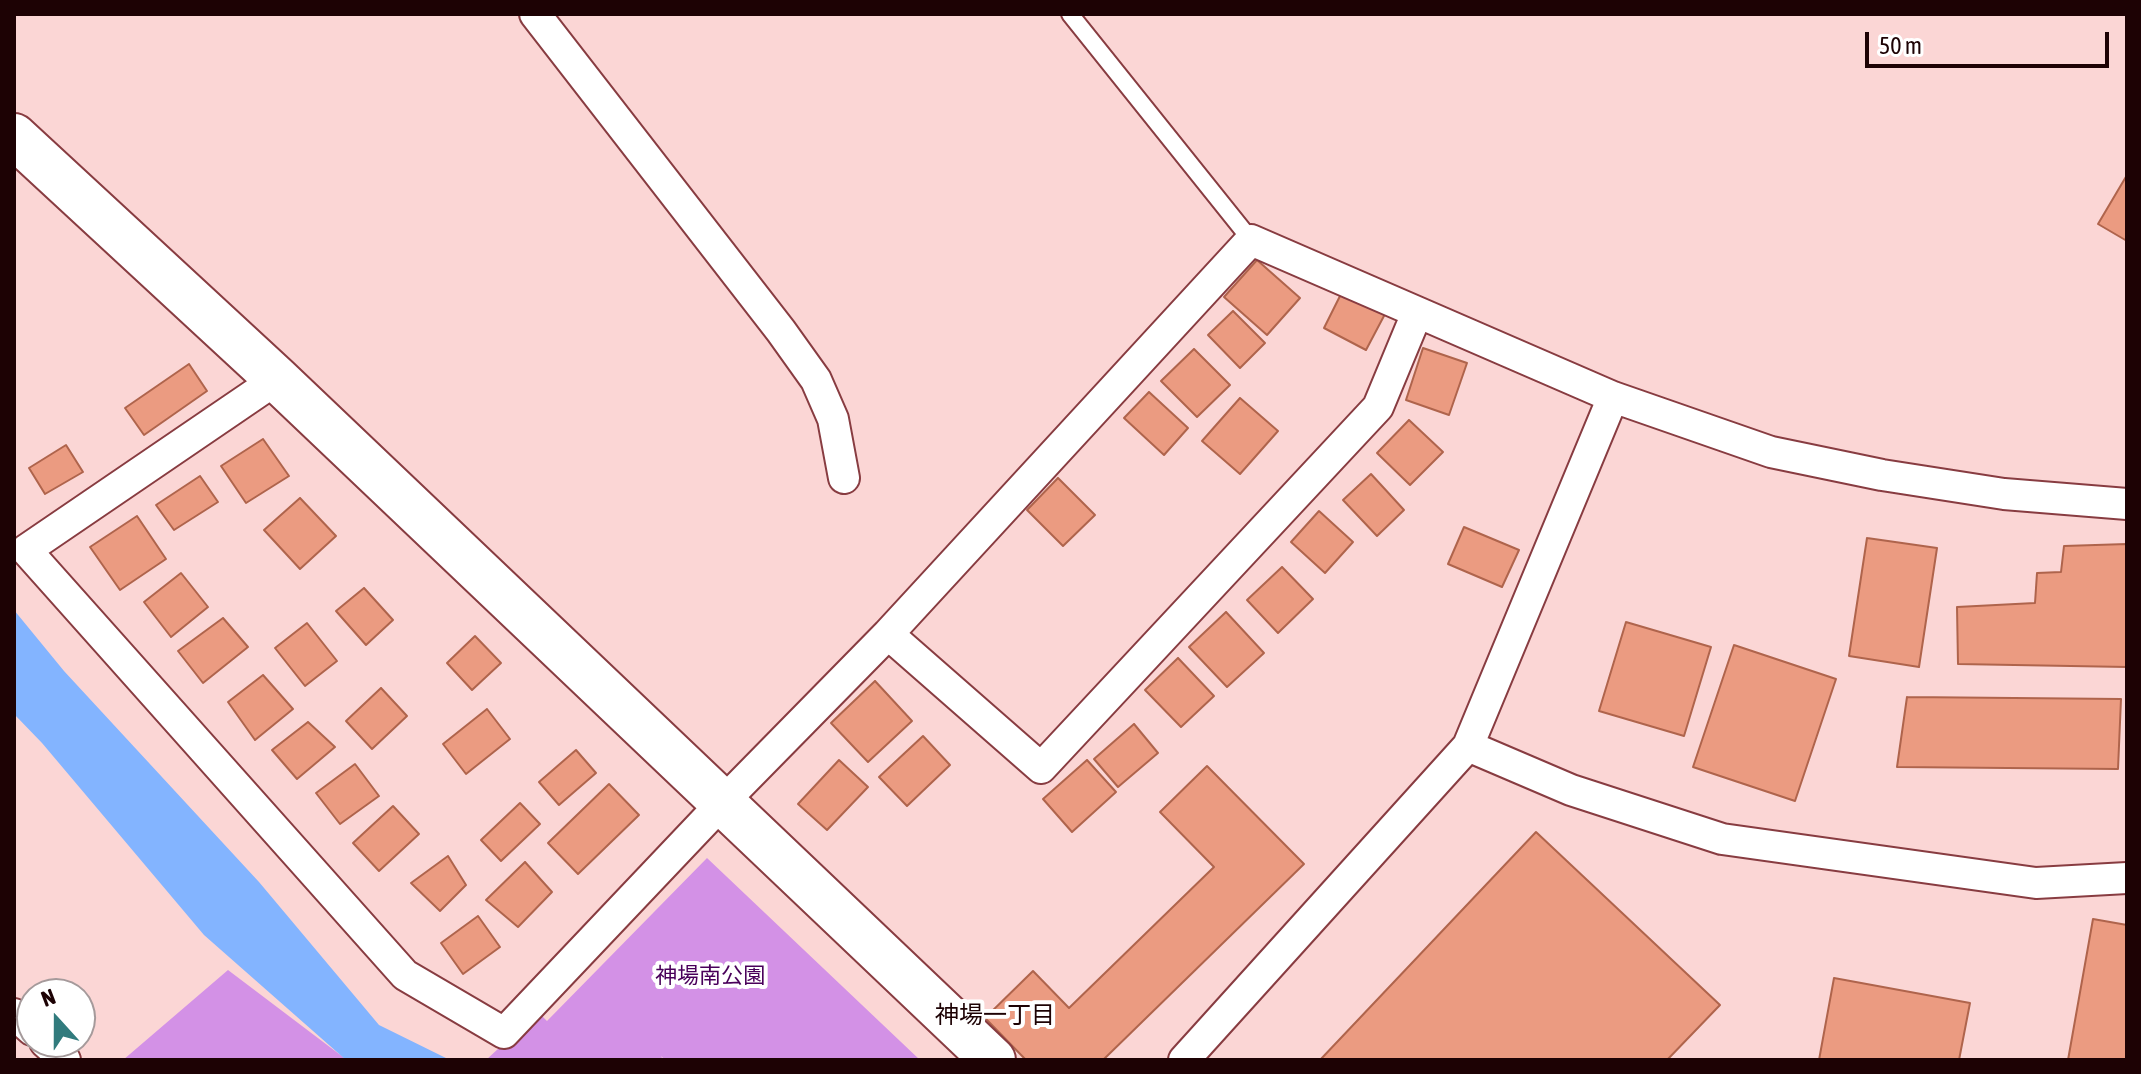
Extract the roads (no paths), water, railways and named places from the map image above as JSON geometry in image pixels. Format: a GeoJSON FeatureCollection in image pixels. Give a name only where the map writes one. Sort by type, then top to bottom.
{"type":"FeatureCollection","features":[{"type":"Feature","properties":{"kind":"street"},"geometry":{"type":"LineString","coordinates":[[535,14],[816,380],[833,419],[844,478]]}},
{"type":"Feature","properties":{"kind":"street"},"geometry":{"type":"LineString","coordinates":[[14,136],[277,379],[993,1060]]}},
{"type":"Feature","properties":{"kind":"street"},"geometry":{"type":"LineString","coordinates":[[277,379],[26,550],[405,975],[504,1033],[888,634],[1251,240],[1613,397],[1771,452],[1882,475],[2004,494],[2127,504]]}},
{"type":"Feature","properties":{"kind":"street"},"geometry":{"type":"LineString","coordinates":[[888,634],[1041,768],[1378,407],[1417,313]]}},
{"type":"Feature","properties":{"kind":"street"},"geometry":{"type":"LineString","coordinates":[[1184,1060],[1468,746],[1613,397]]}},
{"type":"Feature","properties":{"kind":"street"},"geometry":{"type":"LineString","coordinates":[[1468,746],[1571,790],[1722,839],[2036,883],[2127,878]]}},
{"type":"Feature","properties":{"kind":"lane"},"geometry":{"type":"LineString","coordinates":[[1070,14],[1251,240]]}},
{"type":"Feature","properties":{"kind":"water"},"geometry":{"type":"Polygon","coordinates":[[[14,610],[64,671],[259,882],[379,1025],[450,1060],[346,1060],[204,935],[14,714],[14,610]]]}},
{"type":"Feature","properties":{"kind":"district","name":"神場一丁目"},"geometry":{"type":"Point","coordinates":[995,1015]}},
{"type":"Feature","properties":{"kind":"park label","name":"神場南公園"},"geometry":{"type":"Point","coordinates":[710,976]}}]}
